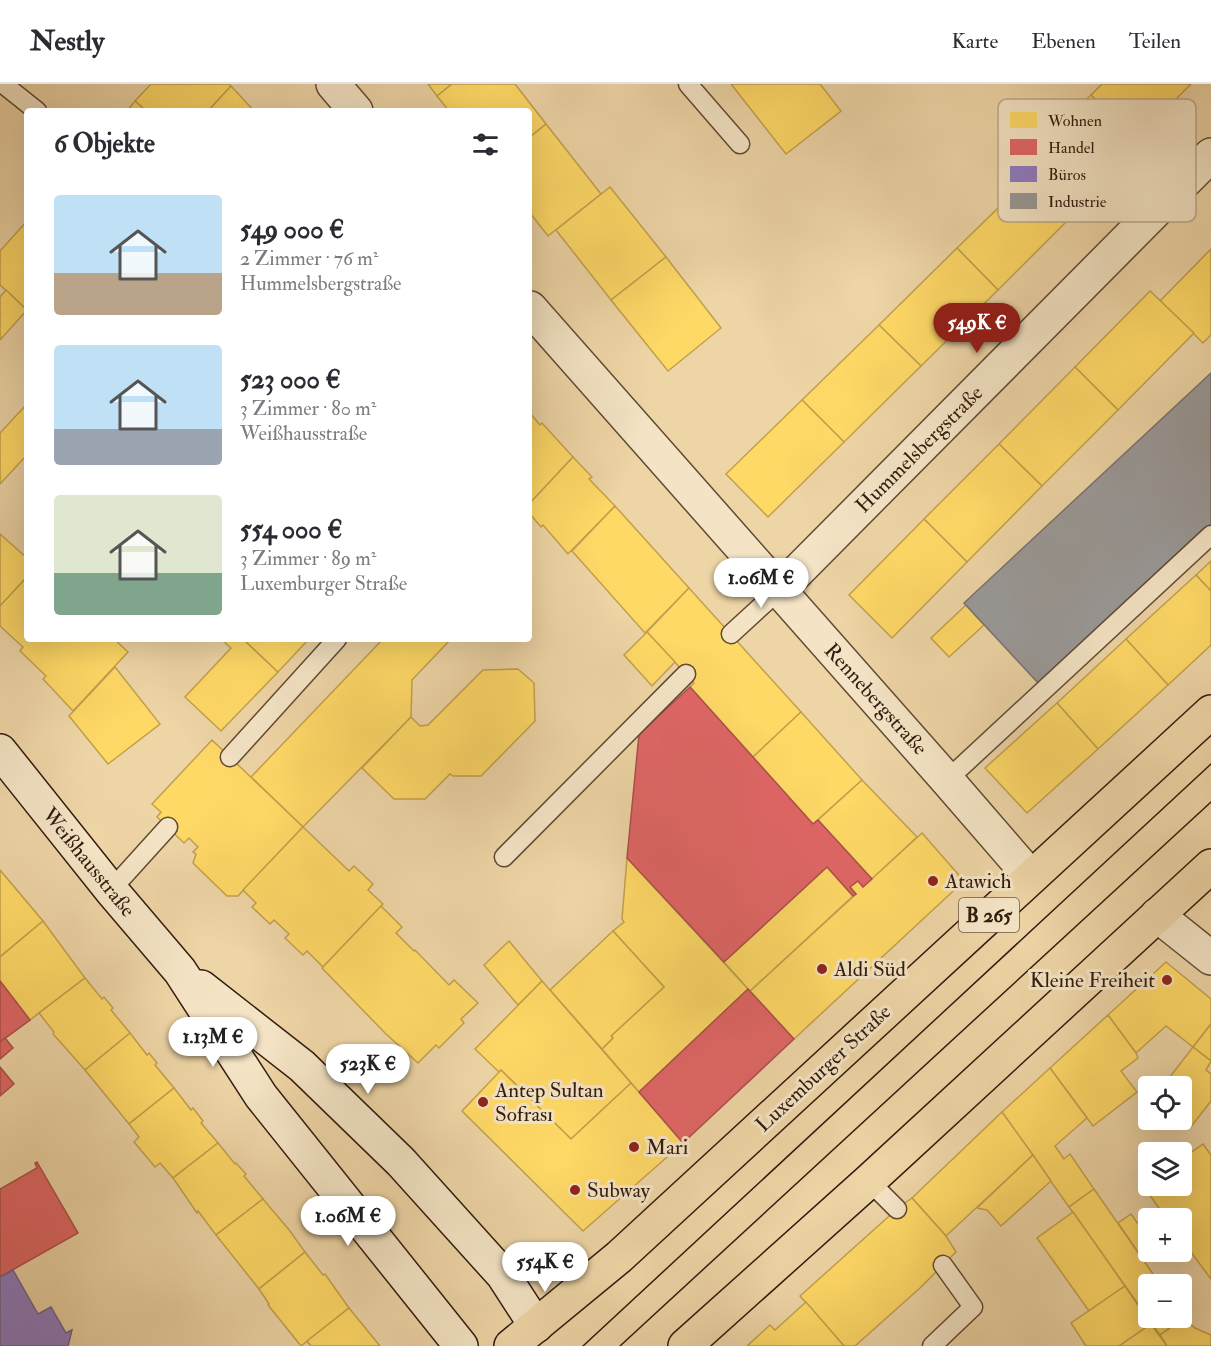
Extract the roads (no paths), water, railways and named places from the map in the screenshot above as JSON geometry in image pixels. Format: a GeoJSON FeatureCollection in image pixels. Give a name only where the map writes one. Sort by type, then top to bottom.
{"type":"FeatureCollection","features":[{"type":"Feature","properties":{"kind":"main road","name":"Luxemburger Straße"},"geometry":{"type":"LineString","coordinates":[[532,1339],[1211,712]]}},
{"type":"Feature","properties":{"kind":"main road"},"geometry":{"type":"LineString","coordinates":[[685,1346],[705,1334],[1211,866]]}},
{"type":"Feature","properties":{"kind":"street"},"geometry":{"type":"LineString","coordinates":[[333,84],[353,108]]}},
{"type":"Feature","properties":{"kind":"street","name":"Hummelsbergstraße"},"geometry":{"type":"LineString","coordinates":[[1196,169],[1211,154]]}},
{"type":"Feature","properties":{"kind":"street","name":"Hummelsbergstraße"},"geometry":{"type":"LineString","coordinates":[[779,590],[1144,222]]}},
{"type":"Feature","properties":{"kind":"street","name":"Rennebergstraße"},"geometry":{"type":"LineString","coordinates":[[532,310],[1031,877]]}},
{"type":"Feature","properties":{"kind":"street","name":"Weißhausstraße"},"geometry":{"type":"LineString","coordinates":[[0,751],[111,890],[180,971],[261,1096],[454,1337]]}},
{"type":"Feature","properties":{"kind":"street"},"geometry":{"type":"LineString","coordinates":[[1157,915],[1211,958]]}},
{"type":"Feature","properties":{"kind":"street","name":"Weißhausstraße"},"geometry":{"type":"LineString","coordinates":[[180,971],[302,1066],[400,1162],[507,1281],[532,1339]]}},
{"type":"Feature","properties":{"kind":"lane"},"geometry":{"type":"LineString","coordinates":[[3,84],[33,108]]}},
{"type":"Feature","properties":{"kind":"lane"},"geometry":{"type":"LineString","coordinates":[[688,84],[740,144]]}},
{"type":"Feature","properties":{"kind":"lane"},"geometry":{"type":"LineString","coordinates":[[947,780],[1211,535]]}},
{"type":"Feature","properties":{"kind":"lane"},"geometry":{"type":"LineString","coordinates":[[731,634],[779,590]]}},
{"type":"Feature","properties":{"kind":"lane"},"geometry":{"type":"LineString","coordinates":[[230,757],[334,642]]}},
{"type":"Feature","properties":{"kind":"lane"},"geometry":{"type":"LineString","coordinates":[[504,857],[686,674]]}},
{"type":"Feature","properties":{"kind":"lane"},"geometry":{"type":"LineString","coordinates":[[111,890],[168,827]]}},
{"type":"Feature","properties":{"kind":"lane"},"geometry":{"type":"LineString","coordinates":[[869,1181],[897,1209]]}},
{"type":"Feature","properties":{"kind":"lane"},"geometry":{"type":"LineString","coordinates":[[943,1342],[973,1307],[944,1265]]}},
{"type":"Feature","properties":{"kind":"tram line"},"geometry":{"type":"LineString","coordinates":[[583,1346],[1211,764]]}},
{"type":"Feature","properties":{"kind":"tram line"},"geometry":{"type":"LineString","coordinates":[[620,1346],[1211,802]]}},
{"type":"Feature","properties":{"kind":"place","name":"Atawich"},"geometry":{"type":"Point","coordinates":[933,881]}},
{"type":"Feature","properties":{"kind":"place","name":"Aldi Süd"},"geometry":{"type":"Point","coordinates":[822,969]}},
{"type":"Feature","properties":{"kind":"place","name":"Kleine Freiheit"},"geometry":{"type":"Point","coordinates":[1167,980]}},
{"type":"Feature","properties":{"kind":"place","name":"Antep Sultan Sofrası"},"geometry":{"type":"Point","coordinates":[483,1102]}},
{"type":"Feature","properties":{"kind":"place","name":"Mari"},"geometry":{"type":"Point","coordinates":[634,1147]}},
{"type":"Feature","properties":{"kind":"place","name":"Subway"},"geometry":{"type":"Point","coordinates":[575,1190]}}]}
